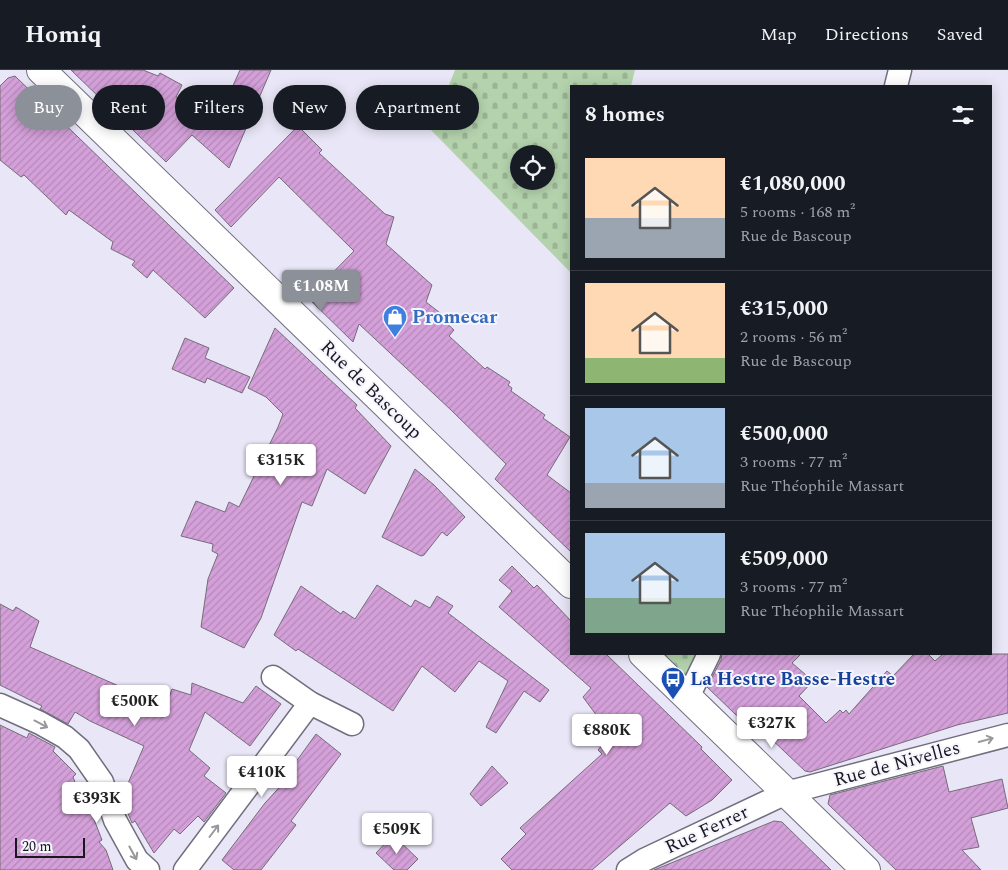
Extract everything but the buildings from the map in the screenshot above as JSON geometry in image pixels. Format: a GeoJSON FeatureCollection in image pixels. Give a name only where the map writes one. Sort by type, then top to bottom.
{"type":"FeatureCollection","features":[{"type":"Feature","properties":{"kind":"main road","name":"Rue de Bascoup"},"geometry":{"type":"LineString","coordinates":[[41,70],[570,583]]}},
{"type":"Feature","properties":{"kind":"main road"},"geometry":{"type":"LineString","coordinates":[[644,655],[866,870]]}},
{"type":"Feature","properties":{"kind":"street"},"geometry":{"type":"LineString","coordinates":[[896,85],[900,70]]}},
{"type":"Feature","properties":{"kind":"street"},"geometry":{"type":"LineString","coordinates":[[688,697],[709,655]]}},
{"type":"Feature","properties":{"kind":"street"},"geometry":{"type":"LineString","coordinates":[[273,677],[310,703],[352,724]]}},
{"type":"Feature","properties":{"kind":"street"},"geometry":{"type":"LineString","coordinates":[[185,870],[310,703]]}},
{"type":"Feature","properties":{"kind":"street"},"geometry":{"type":"LineString","coordinates":[[0,705],[40,723],[65,737],[78,749],[102,782],[115,820],[137,860],[148,870]]}},
{"type":"Feature","properties":{"kind":"street","name":"Rue de Nivelles"},"geometry":{"type":"LineString","coordinates":[[786,793],[1008,735]]}},
{"type":"Feature","properties":{"kind":"street","name":"Rue Ferrer"},"geometry":{"type":"LineString","coordinates":[[628,870],[644,860],[786,793]]}},
{"type":"Feature","properties":{"kind":"green space"},"geometry":{"type":"Polygon","coordinates":[[[455,70],[635,70],[631,85],[570,85],[570,272],[431,130],[479,130],[479,85],[449,85],[455,70]]]}},
{"type":"Feature","properties":{"kind":"green space"},"geometry":{"type":"Polygon","coordinates":[[[644,655],[709,655],[688,697],[644,655]]]}},
{"type":"Feature","properties":{"kind":"place","name":"Promecar"},"geometry":{"type":"Point","coordinates":[395,338]}},
{"type":"Feature","properties":{"kind":"place","name":"La Hestre Basse-Hestre"},"geometry":{"type":"Point","coordinates":[673,700]}}]}
